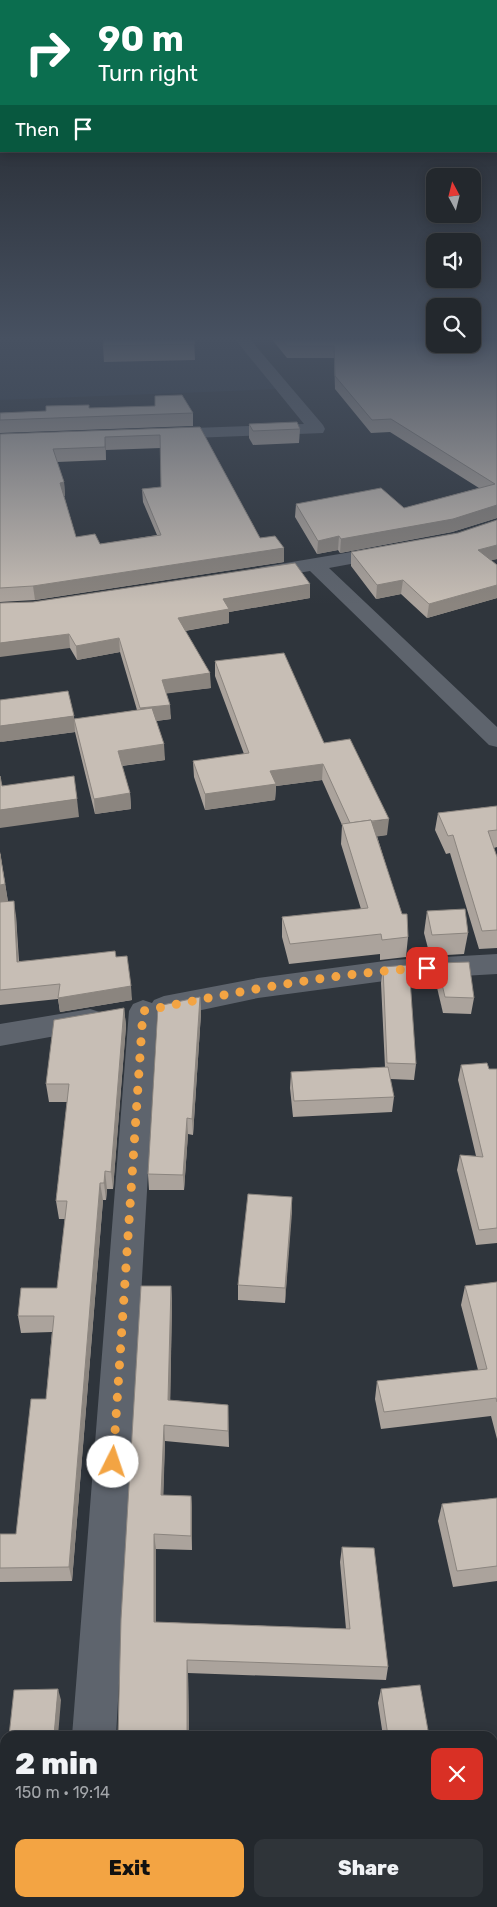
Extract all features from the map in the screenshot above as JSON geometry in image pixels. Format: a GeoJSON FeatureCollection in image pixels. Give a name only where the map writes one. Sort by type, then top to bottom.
{"type":"FeatureCollection","features":[{"type":"Feature","properties":{"kind":"street"},"geometry":{"type":"LineString","coordinates":[[149,435],[317,429],[315,427]]}},
{"type":"Feature","properties":{"kind":"street"},"geometry":{"type":"LineString","coordinates":[[247,576],[409,548]]}},
{"type":"Feature","properties":{"kind":"street"},"geometry":{"type":"LineString","coordinates":[[315,565],[497,740]]}},
{"type":"Feature","properties":{"kind":"street"},"geometry":{"type":"LineString","coordinates":[[0,1035],[143,1011],[258,988],[373,972],[497,964]]}},
{"type":"Feature","properties":{"kind":"street"},"geometry":{"type":"LineString","coordinates":[[94,1731],[143,1011]]}},
{"type":"Feature","properties":{"kind":"building"},"geometry":{"type":"Polygon","coordinates":[[[200,427],[260,538],[275,536],[284,548],[33,586],[0,588],[0,434],[200,427]],[[160,435],[105,437],[105,447],[53,449],[64,482],[60,483],[76,537],[95,534],[100,544],[161,535],[142,489],[161,487],[160,435]]]}},
{"type":"Feature","properties":{"kind":"building"},"geometry":{"type":"Polygon","coordinates":[[[251,427],[299,427],[300,429],[253,431],[251,427]]]}},
{"type":"Feature","properties":{"kind":"building"},"geometry":{"type":"Polygon","coordinates":[[[404,427],[497,427],[497,505],[453,519],[341,539],[339,536],[318,541],[296,504],[381,488],[404,508],[495,484],[404,427]]]}},
{"type":"Feature","properties":{"kind":"building"},"geometry":{"type":"Polygon","coordinates":[[[497,520],[497,545],[478,550],[497,565],[497,585],[429,604],[403,580],[377,585],[351,552],[458,533],[497,520]]]}},
{"type":"Feature","properties":{"kind":"building"},"geometry":{"type":"Polygon","coordinates":[[[295,563],[310,584],[223,599],[229,609],[178,618],[210,673],[162,680],[170,705],[140,708],[119,638],[76,646],[69,634],[0,643],[0,603],[33,602],[295,563]]]}},
{"type":"Feature","properties":{"kind":"building"},"geometry":{"type":"Polygon","coordinates":[[[284,653],[324,743],[350,739],[389,819],[350,823],[323,764],[270,771],[276,784],[205,794],[193,761],[249,753],[215,661],[284,653]]]}},
{"type":"Feature","properties":{"kind":"building"},"geometry":{"type":"Polygon","coordinates":[[[68,691],[74,716],[0,726],[0,700],[68,691]]]}},
{"type":"Feature","properties":{"kind":"building"},"geometry":{"type":"Polygon","coordinates":[[[152,708],[164,744],[118,751],[130,793],[94,799],[74,719],[152,708]]]}},
{"type":"Feature","properties":{"kind":"building"},"geometry":{"type":"Polygon","coordinates":[[[0,776],[2,786],[74,776],[77,799],[0,810],[0,776]]]}},
{"type":"Feature","properties":{"kind":"building"},"geometry":{"type":"Polygon","coordinates":[[[497,806],[497,830],[488,831],[497,857],[497,930],[482,931],[453,835],[448,836],[438,813],[497,806]]]}},
{"type":"Feature","properties":{"kind":"building"},"geometry":{"type":"Polygon","coordinates":[[[371,820],[402,914],[407,914],[408,937],[382,940],[381,934],[290,944],[282,917],[368,908],[342,824],[371,820]]]}},
{"type":"Feature","properties":{"kind":"building"},"geometry":{"type":"Polygon","coordinates":[[[0,854],[5,884],[0,885],[0,854]]]}},
{"type":"Feature","properties":{"kind":"building"},"geometry":{"type":"Polygon","coordinates":[[[14,901],[17,962],[115,951],[116,957],[127,956],[131,986],[58,998],[60,984],[0,990],[0,902],[14,901]]]}},
{"type":"Feature","properties":{"kind":"building"},"geometry":{"type":"Polygon","coordinates":[[[465,909],[468,933],[432,935],[427,911],[465,909]]]}},
{"type":"Feature","properties":{"kind":"building"},"geometry":{"type":"Polygon","coordinates":[[[469,962],[474,998],[445,997],[437,963],[469,962]]]}},
{"type":"Feature","properties":{"kind":"building"},"geometry":{"type":"Polygon","coordinates":[[[409,965],[416,1064],[387,1063],[383,967],[409,965]]]}},
{"type":"Feature","properties":{"kind":"building"},"geometry":{"type":"Polygon","coordinates":[[[200,997],[192,1119],[187,1118],[183,1175],[148,1174],[158,1006],[200,997]]]}},
{"type":"Feature","properties":{"kind":"building"},"geometry":{"type":"Polygon","coordinates":[[[124,1008],[111,1172],[105,1171],[104,1183],[100,1183],[69,1567],[0,1568],[0,1534],[16,1534],[31,1399],[46,1399],[54,1316],[18,1316],[21,1288],[57,1288],[67,1201],[56,1201],[69,1084],[46,1084],[54,1020],[124,1008]]]}},
{"type":"Feature","properties":{"kind":"building"},"geometry":{"type":"Polygon","coordinates":[[[487,1063],[489,1069],[497,1069],[497,1228],[479,1230],[460,1155],[483,1157],[461,1065],[487,1063]]]}},
{"type":"Feature","properties":{"kind":"building"},"geometry":{"type":"Polygon","coordinates":[[[388,1067],[394,1097],[294,1101],[291,1072],[388,1067]]]}},
{"type":"Feature","properties":{"kind":"building"},"geometry":{"type":"Polygon","coordinates":[[[248,1194],[292,1197],[285,1288],[238,1285],[248,1194]]]}},
{"type":"Feature","properties":{"kind":"building"},"geometry":{"type":"Polygon","coordinates":[[[497,1282],[497,1402],[496,1398],[384,1412],[377,1381],[487,1369],[465,1286],[497,1282]]]}},
{"type":"Feature","properties":{"kind":"building"},"geometry":{"type":"Polygon","coordinates":[[[141,1286],[171,1286],[168,1400],[228,1405],[228,1431],[164,1425],[161,1495],[191,1496],[191,1536],[154,1534],[154,1622],[350,1629],[342,1547],[374,1548],[388,1667],[187,1660],[187,1731],[118,1731],[121,1619],[141,1286]]]}},
{"type":"Feature","properties":{"kind":"building"},"geometry":{"type":"Polygon","coordinates":[[[497,1498],[497,1566],[457,1571],[442,1504],[497,1498]]]}},
{"type":"Feature","properties":{"kind":"building"},"geometry":{"type":"Polygon","coordinates":[[[420,1685],[428,1731],[387,1731],[381,1689],[420,1685]]]}},
{"type":"Feature","properties":{"kind":"building"},"geometry":{"type":"Polygon","coordinates":[[[58,1689],[54,1731],[10,1731],[14,1690],[58,1689]]]}},
{"type":"Feature","properties":{"kind":"route"},"geometry":{"type":"LineString","coordinates":[[113,1462],[143,1011],[258,988],[392,970],[427,968]]}}]}
